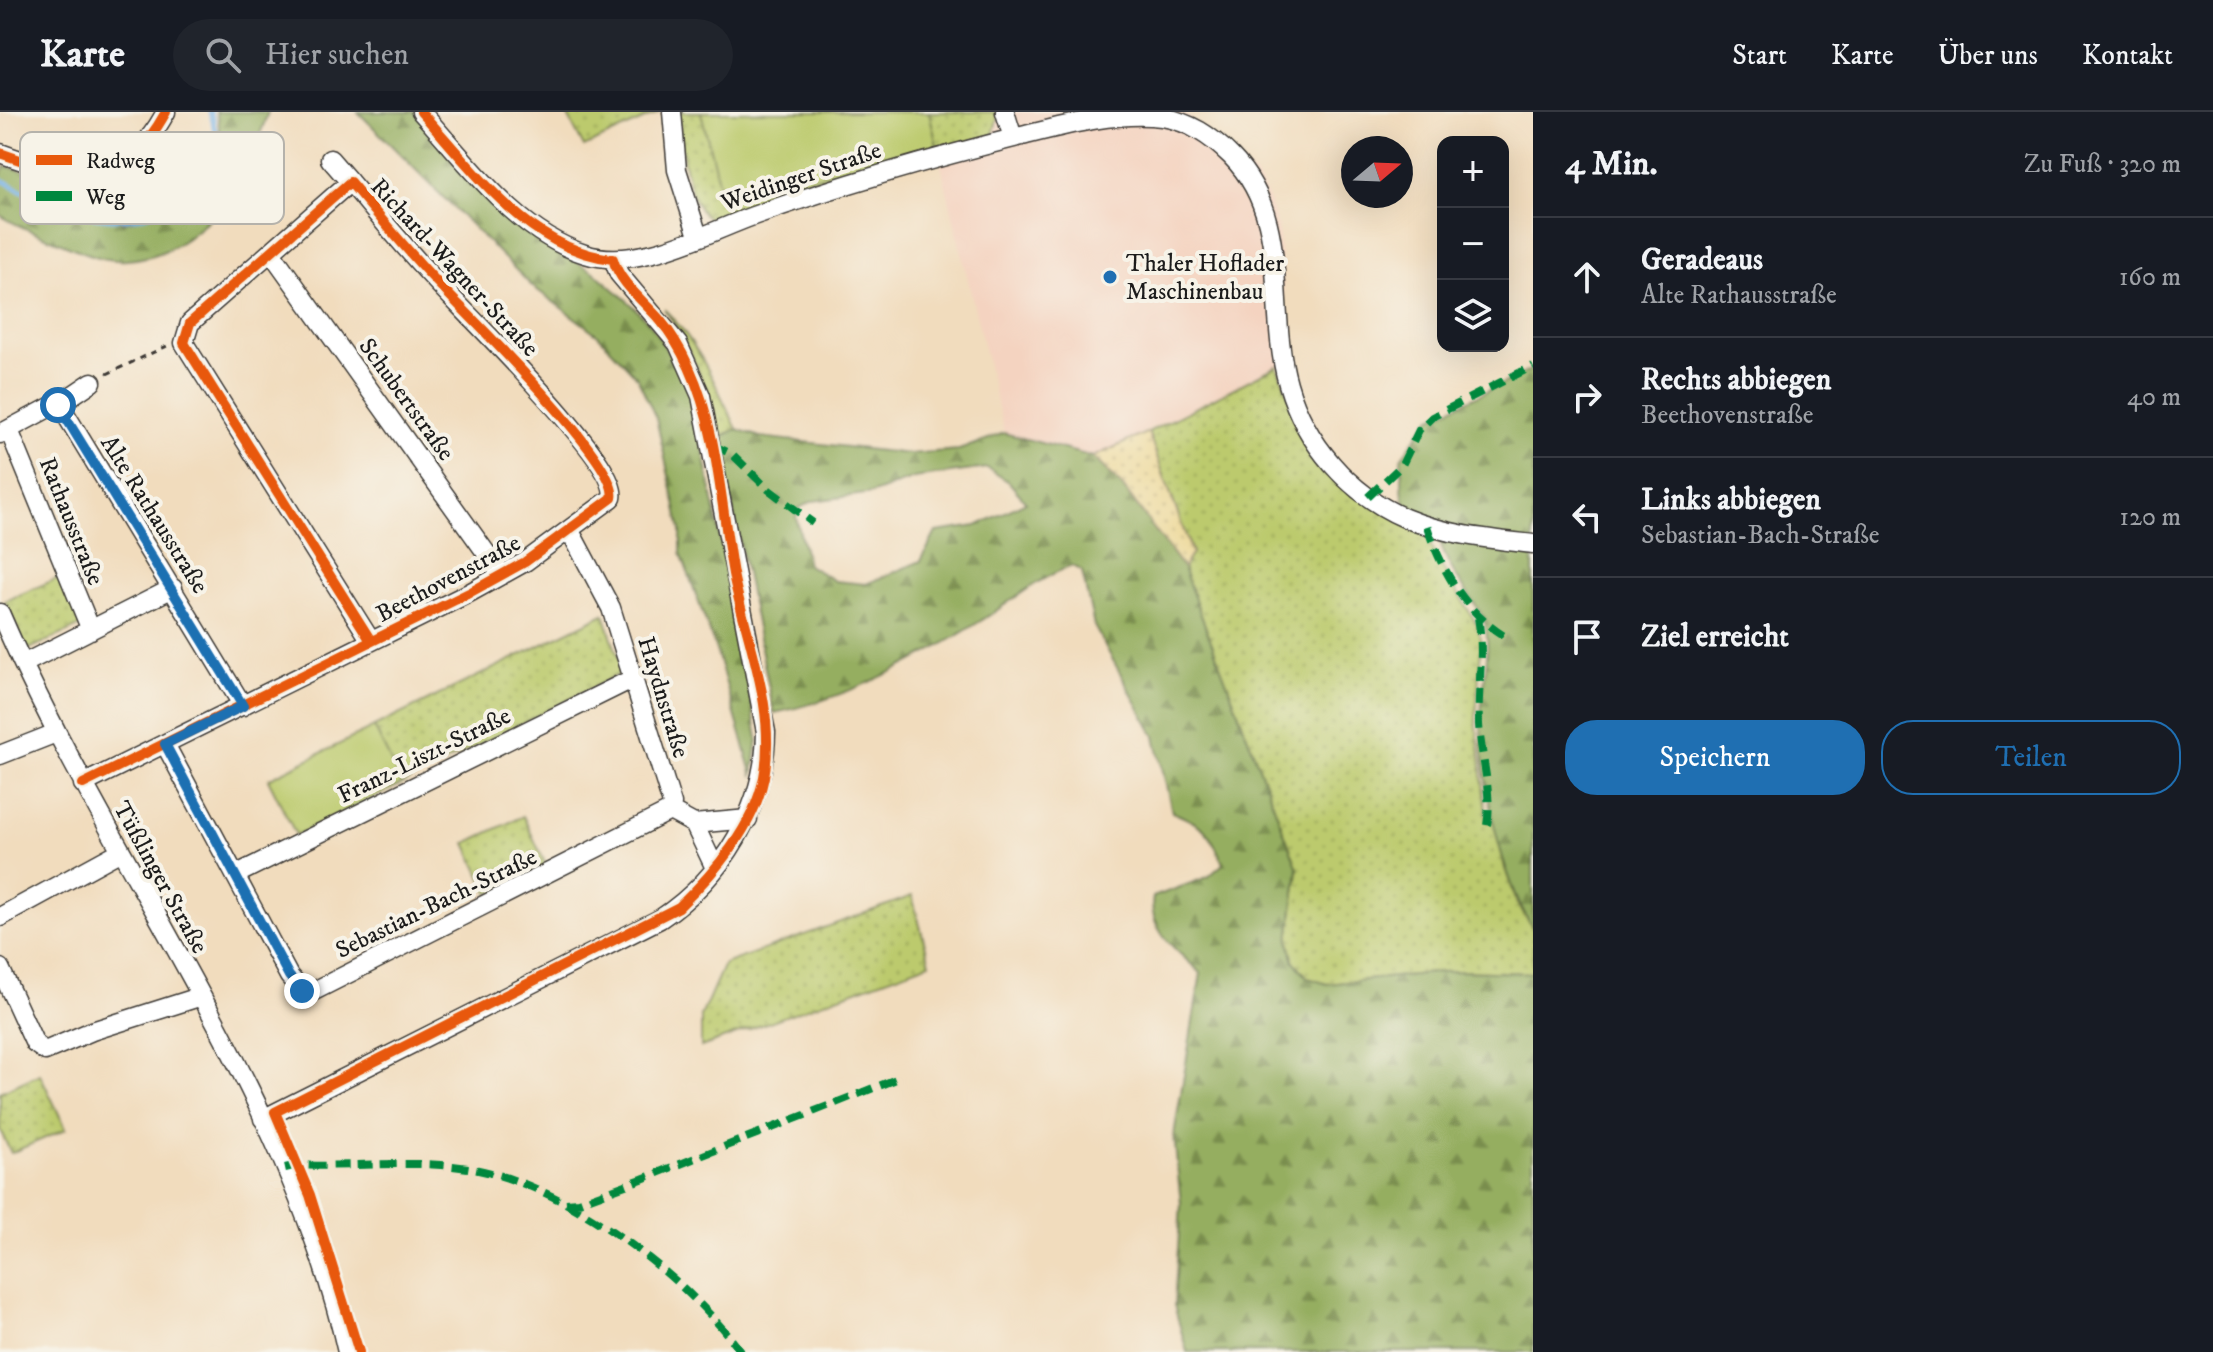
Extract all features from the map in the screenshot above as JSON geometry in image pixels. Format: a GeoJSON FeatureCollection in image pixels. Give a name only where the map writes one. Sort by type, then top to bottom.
{"type":"FeatureCollection","features":[{"type":"Feature","properties":{"kind":"street"},"geometry":{"type":"LineString","coordinates":[[154,132],[166,112]]}},
{"type":"Feature","properties":{"kind":"street","name":"Weidinger Straße"},"geometry":{"type":"LineString","coordinates":[[421,112],[523,219],[563,246],[582,254],[613,259],[698,236],[848,182],[1013,138],[1122,113],[1183,117],[1224,148],[1250,178],[1262,201],[1273,243],[1280,342],[1288,382],[1306,426],[1333,466],[1368,497],[1404,518],[1454,534],[1533,544]]}},
{"type":"Feature","properties":{"kind":"street"},"geometry":{"type":"LineString","coordinates":[[672,112],[677,170],[698,236]]}},
{"type":"Feature","properties":{"kind":"street"},"geometry":{"type":"LineString","coordinates":[[1005,112],[1013,138]]}},
{"type":"Feature","properties":{"kind":"street"},"geometry":{"type":"LineString","coordinates":[[0,153],[20,160]]}},
{"type":"Feature","properties":{"kind":"street"},"geometry":{"type":"LineString","coordinates":[[330,159],[350,182]]}},
{"type":"Feature","properties":{"kind":"street","name":"Richard-Wagner-Straße"},"geometry":{"type":"LineString","coordinates":[[184,343],[190,323],[350,182],[433,279],[521,368],[612,481],[612,498],[570,531]]}},
{"type":"Feature","properties":{"kind":"street","name":"Schubertstraße"},"geometry":{"type":"LineString","coordinates":[[271,252],[502,575]]}},
{"type":"Feature","properties":{"kind":"street"},"geometry":{"type":"LineString","coordinates":[[263,1119],[660,919],[679,907],[715,868],[748,819],[763,780],[766,732],[705,412],[678,344],[619,274],[613,259]]}},
{"type":"Feature","properties":{"kind":"street"},"geometry":{"type":"LineString","coordinates":[[184,343],[371,641]]}},
{"type":"Feature","properties":{"kind":"street"},"geometry":{"type":"LineString","coordinates":[[5,432],[58,405],[92,382]]}},
{"type":"Feature","properties":{"kind":"street","name":"Alte Rathausstraße"},"geometry":{"type":"LineString","coordinates":[[58,405],[243,706]]}},
{"type":"Feature","properties":{"kind":"street","name":"Rathausstraße"},"geometry":{"type":"LineString","coordinates":[[5,432],[91,630]]}},
{"type":"Feature","properties":{"kind":"street","name":"Beethovenstraße"},"geometry":{"type":"LineString","coordinates":[[83,784],[502,575],[570,531]]}},
{"type":"Feature","properties":{"kind":"street","name":"Haydnstraße"},"geometry":{"type":"LineString","coordinates":[[570,531],[603,587],[672,804],[670,811]]}},
{"type":"Feature","properties":{"kind":"street"},"geometry":{"type":"LineString","coordinates":[[23,664],[173,588]]}},
{"type":"Feature","properties":{"kind":"street","name":"Tüßlinger Straße"},"geometry":{"type":"LineString","coordinates":[[0,613],[56,733],[263,1119],[304,1218],[347,1352]]}},
{"type":"Feature","properties":{"kind":"street","name":"Franz-Liszt-Straße"},"geometry":{"type":"LineString","coordinates":[[235,875],[634,678]]}},
{"type":"Feature","properties":{"kind":"street"},"geometry":{"type":"LineString","coordinates":[[0,755],[56,733]]}},
{"type":"Feature","properties":{"kind":"street","name":"Sebastian-Bach-Straße"},"geometry":{"type":"LineString","coordinates":[[165,744],[289,976],[302,991],[314,991],[670,811]]}},
{"type":"Feature","properties":{"kind":"street"},"geometry":{"type":"LineString","coordinates":[[670,811],[694,824],[748,819]]}},
{"type":"Feature","properties":{"kind":"street"},"geometry":{"type":"LineString","coordinates":[[694,824],[715,868]]}},
{"type":"Feature","properties":{"kind":"street"},"geometry":{"type":"LineString","coordinates":[[0,917],[121,851]]}},
{"type":"Feature","properties":{"kind":"street"},"geometry":{"type":"LineString","coordinates":[[0,968],[35,1044],[45,1051],[92,1031],[199,997]]}},
{"type":"Feature","properties":{"kind":"path"},"geometry":{"type":"LineString","coordinates":[[92,382],[159,347],[184,343]]}},
{"type":"Feature","properties":{"kind":"shaded area"},"geometry":{"type":"Polygon","coordinates":[[[996,112],[1183,112],[1255,175],[1267,195],[1278,228],[1290,359],[1093,457],[1004,433],[938,152],[998,116],[996,112]]]}},
{"type":"Feature","properties":{"kind":"green space"},"geometry":{"type":"Polygon","coordinates":[[[216,112],[268,112],[261,132],[219,132],[216,112]]]}},
{"type":"Feature","properties":{"kind":"green space"},"geometry":{"type":"Polygon","coordinates":[[[358,112],[414,112],[553,248],[594,272],[631,304],[651,325],[685,379],[696,411],[758,738],[753,776],[717,653],[681,553],[681,530],[656,418],[637,377],[598,335],[532,286],[358,112]]]}},
{"type":"Feature","properties":{"kind":"green space"},"geometry":{"type":"Polygon","coordinates":[[[566,112],[660,112],[584,147],[566,112]]]}},
{"type":"Feature","properties":{"kind":"green space"},"geometry":{"type":"Polygon","coordinates":[[[679,112],[701,112],[723,200],[937,145],[929,112],[996,112],[998,116],[993,135],[847,174],[718,222],[707,217],[692,193],[683,158],[679,112]]]}},
{"type":"Feature","properties":{"kind":"green space"},"geometry":{"type":"Polygon","coordinates":[[[701,112],[929,112],[937,146],[723,201],[701,112]]]}},
{"type":"Feature","properties":{"kind":"green space"},"geometry":{"type":"Polygon","coordinates":[[[5,166],[20,170],[20,224],[204,224],[179,244],[154,255],[127,260],[100,257],[34,232],[0,215],[0,176],[5,166]]]}},
{"type":"Feature","properties":{"kind":"green space"},"geometry":{"type":"Polygon","coordinates":[[[664,309],[697,351],[737,429],[719,437],[698,370],[664,309]]]}},
{"type":"Feature","properties":{"kind":"green space"},"geometry":{"type":"Polygon","coordinates":[[[1277,366],[1306,440],[1427,534],[1434,554],[1478,626],[1481,646],[1476,718],[1487,822],[1495,821],[1505,869],[1517,902],[1533,929],[1533,973],[1452,971],[1327,984],[1308,978],[1293,960],[1289,940],[1298,869],[1183,568],[1192,553],[1148,432],[1277,366]]]}},
{"type":"Feature","properties":{"kind":"green space"},"geometry":{"type":"Polygon","coordinates":[[[1533,369],[1533,929],[1502,855],[1489,799],[1481,718],[1487,656],[1484,620],[1447,560],[1435,523],[1407,507],[1402,492],[1401,458],[1430,418],[1533,369]]]}},
{"type":"Feature","properties":{"kind":"green space"},"geometry":{"type":"Polygon","coordinates":[[[737,429],[760,437],[909,454],[959,450],[1004,433],[1093,457],[1123,487],[1183,568],[1298,869],[1289,940],[1293,960],[1308,978],[1327,984],[1452,971],[1533,973],[1533,1352],[1187,1352],[1174,1305],[1181,1204],[1174,1135],[1201,973],[1166,940],[1152,909],[1153,897],[1208,877],[1223,864],[1205,830],[1172,812],[1155,736],[1094,626],[1082,571],[1073,566],[1049,576],[955,637],[855,689],[774,713],[719,438],[737,429]],[[987,468],[914,478],[873,493],[813,501],[799,508],[796,517],[808,565],[835,581],[866,584],[921,561],[936,532],[977,526],[1026,502],[1009,482],[987,468]]]}},
{"type":"Feature","properties":{"kind":"green space"},"geometry":{"type":"Polygon","coordinates":[[[63,576],[81,626],[27,650],[5,601],[63,576]]]}},
{"type":"Feature","properties":{"kind":"green space"},"geometry":{"type":"Polygon","coordinates":[[[604,614],[623,672],[402,784],[374,727],[604,614]]]}},
{"type":"Feature","properties":{"kind":"green space"},"geometry":{"type":"Polygon","coordinates":[[[374,727],[402,784],[296,835],[268,779],[374,727]]]}},
{"type":"Feature","properties":{"kind":"green space"},"geometry":{"type":"Polygon","coordinates":[[[523,816],[547,867],[489,894],[466,843],[523,816]]]}},
{"type":"Feature","properties":{"kind":"green space"},"geometry":{"type":"Polygon","coordinates":[[[912,896],[930,963],[701,1047],[701,1016],[724,964],[912,896]]]}},
{"type":"Feature","properties":{"kind":"green space"},"geometry":{"type":"Polygon","coordinates":[[[40,1074],[66,1129],[11,1153],[0,1130],[0,1092],[40,1074]]]}},
{"type":"Feature","properties":{"kind":"sand"},"geometry":{"type":"Polygon","coordinates":[[[1148,432],[1192,553],[1183,568],[1123,487],[1093,457],[1148,432]]]}},
{"type":"Feature","properties":{"kind":"waterway"},"geometry":{"type":"LineString","coordinates":[[210,112],[215,132]]}},
{"type":"Feature","properties":{"kind":"waterway"},"geometry":{"type":"LineString","coordinates":[[0,179],[20,189]]}},
{"type":"Feature","properties":{"kind":"marked path"},"geometry":{"type":"LineString","coordinates":[[1368,497],[1402,465],[1419,430],[1432,417],[1533,366]]}},
{"type":"Feature","properties":{"kind":"marked path"},"geometry":{"type":"LineString","coordinates":[[712,445],[732,454],[768,489],[813,523]]}},
{"type":"Feature","properties":{"kind":"marked path"},"geometry":{"type":"LineString","coordinates":[[1427,526],[1439,558],[1457,589],[1479,616],[1506,637]]}},
{"type":"Feature","properties":{"kind":"marked path"},"geometry":{"type":"LineString","coordinates":[[1478,618],[1481,645],[1479,724],[1489,804],[1486,830]]}},
{"type":"Feature","properties":{"kind":"marked path"},"geometry":{"type":"LineString","coordinates":[[566,1203],[579,1202],[642,1179],[899,1078]]}},
{"type":"Feature","properties":{"kind":"marked path"},"geometry":{"type":"LineString","coordinates":[[285,1168],[298,1165],[447,1165],[505,1177],[544,1192],[620,1236],[655,1263],[717,1322],[741,1352]]}},
{"type":"Feature","properties":{"kind":"cycle path"},"geometry":{"type":"LineString","coordinates":[[153,132],[166,112]]}},
{"type":"Feature","properties":{"kind":"cycle path"},"geometry":{"type":"LineString","coordinates":[[359,1352],[310,1195],[275,1112],[679,907],[719,864],[742,831],[759,796],[767,751],[763,700],[733,574],[713,442],[699,391],[683,354],[664,325],[627,284],[613,259],[583,253],[555,241],[529,224],[505,204],[421,112]]}},
{"type":"Feature","properties":{"kind":"cycle path"},"geometry":{"type":"LineString","coordinates":[[0,153],[20,160]]}},
{"type":"Feature","properties":{"kind":"cycle path"},"geometry":{"type":"LineString","coordinates":[[83,784],[469,593],[525,562],[612,498],[608,480],[568,422],[423,267],[350,182],[190,323],[184,343],[371,641]]}},
{"type":"Feature","properties":{"kind":"place","name":"Thaler Hoflader Maschinenbau"},"geometry":{"type":"Point","coordinates":[1110,277]}},
{"type":"Feature","properties":{"kind":"route"},"geometry":{"type":"LineString","coordinates":[[58,405],[243,706],[165,744],[289,976],[302,991]]}}]}
